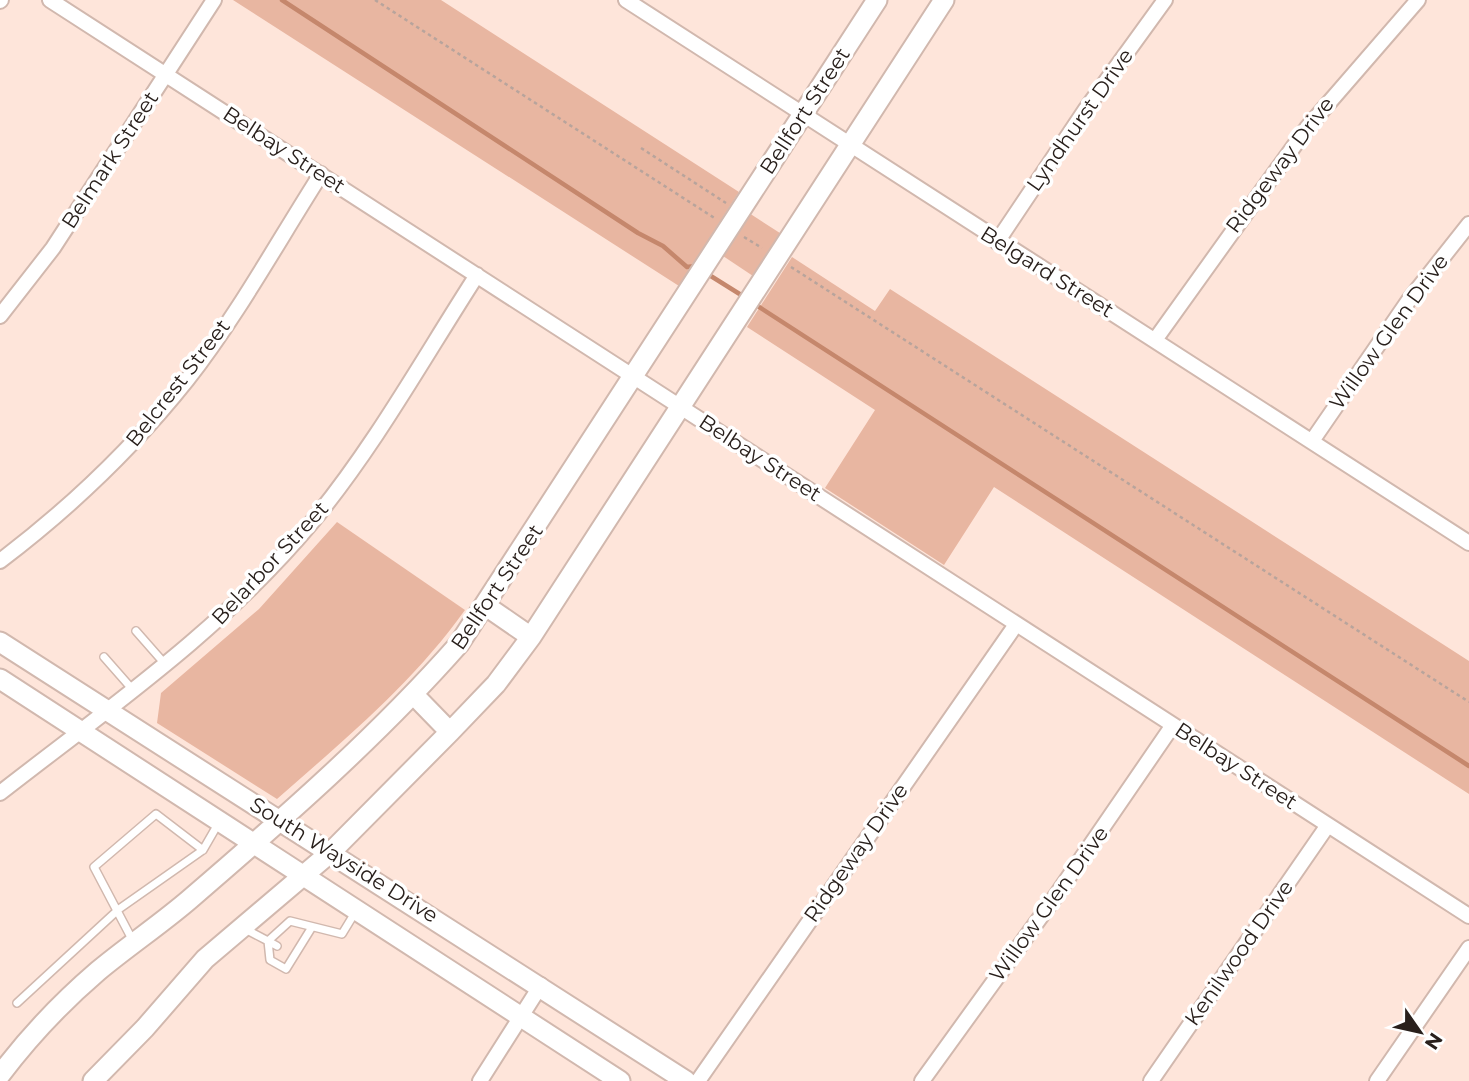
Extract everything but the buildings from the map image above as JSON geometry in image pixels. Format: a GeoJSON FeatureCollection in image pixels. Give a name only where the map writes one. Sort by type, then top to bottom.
{"type":"FeatureCollection","features":[{"type":"Feature","properties":{"kind":"main road","name":"Bellfort Street"},"geometry":{"type":"LineString","coordinates":[[0,1075],[54,1013],[97,972],[134,944],[279,819],[414,695],[459,644],[693,288],[732,218],[877,0]]}},
{"type":"Feature","properties":{"kind":"main road"},"geometry":{"type":"LineString","coordinates":[[93,1081],[145,1028],[205,959],[331,852],[496,684],[531,637],[944,0]]}},
{"type":"Feature","properties":{"kind":"main road"},"geometry":{"type":"LineString","coordinates":[[486,606],[531,637]]}},
{"type":"Feature","properties":{"kind":"main road","name":"South Wayside Drive"},"geometry":{"type":"LineString","coordinates":[[0,642],[541,985],[686,1081]]}},
{"type":"Feature","properties":{"kind":"main road","name":"South Wayside Drive"},"geometry":{"type":"LineString","coordinates":[[0,679],[620,1081]]}},
{"type":"Feature","properties":{"kind":"main road"},"geometry":{"type":"LineString","coordinates":[[414,695],[450,732]]}},
{"type":"Feature","properties":{"kind":"street","name":"Belbay Street"},"geometry":{"type":"LineString","coordinates":[[50,0],[636,375],[1015,625],[1469,916]]}},
{"type":"Feature","properties":{"kind":"street","name":"Belmark Street"},"geometry":{"type":"LineString","coordinates":[[0,316],[53,248],[214,0]]}},
{"type":"Feature","properties":{"kind":"street","name":"Belgard Street"},"geometry":{"type":"LineString","coordinates":[[626,0],[650,6],[803,114],[997,242],[1468,541]]}},
{"type":"Feature","properties":{"kind":"street","name":"Lyndhurst Drive"},"geometry":{"type":"LineString","coordinates":[[997,242],[1086,109],[1165,0]]}},
{"type":"Feature","properties":{"kind":"street","name":"Ridgeway Drive"},"geometry":{"type":"LineString","coordinates":[[1154,340],[1300,137],[1418,0]]}},
{"type":"Feature","properties":{"kind":"street","name":"Belcrest Street"},"geometry":{"type":"LineString","coordinates":[[0,561],[80,496],[159,414],[216,340],[321,174]]}},
{"type":"Feature","properties":{"kind":"street","name":"Willow Glen Drive"},"geometry":{"type":"LineString","coordinates":[[1312,441],[1409,300],[1469,224]]}},
{"type":"Feature","properties":{"kind":"street","name":"Belarbor Street"},"geometry":{"type":"LineString","coordinates":[[0,793],[133,691],[240,600],[312,522],[347,476],[477,275]]}},
{"type":"Feature","properties":{"kind":"street","name":"Ridgeway Drive"},"geometry":{"type":"LineString","coordinates":[[698,1081],[1015,625]]}},
{"type":"Feature","properties":{"kind":"street","name":"Willow Glen Drive"},"geometry":{"type":"LineString","coordinates":[[922,1081],[1062,887],[1173,724]]}},
{"type":"Feature","properties":{"kind":"street","name":"Kenilwood Drive"},"geometry":{"type":"LineString","coordinates":[[1151,1081],[1328,825]]}},
{"type":"Feature","properties":{"kind":"street"},"geometry":{"type":"LineString","coordinates":[[1377,1081],[1469,948]]}},
{"type":"Feature","properties":{"kind":"street"},"geometry":{"type":"LineString","coordinates":[[480,1081],[541,985]]}},
{"type":"Feature","properties":{"kind":"lane"},"geometry":{"type":"LineString","coordinates":[[136,631],[166,664]]}},
{"type":"Feature","properties":{"kind":"lane"},"geometry":{"type":"LineString","coordinates":[[104,657],[133,691]]}},
{"type":"Feature","properties":{"kind":"lane"},"geometry":{"type":"LineString","coordinates":[[134,944],[119,909],[94,867],[156,814],[203,850]]}},
{"type":"Feature","properties":{"kind":"lane"},"geometry":{"type":"LineString","coordinates":[[17,1003],[119,909],[203,850],[221,821]]}},
{"type":"Feature","properties":{"kind":"lane"},"geometry":{"type":"LineString","coordinates":[[268,941],[290,921],[342,934],[358,909]]}},
{"type":"Feature","properties":{"kind":"lane"},"geometry":{"type":"LineString","coordinates":[[242,927],[277,946]]}},
{"type":"Feature","properties":{"kind":"lane"},"geometry":{"type":"LineString","coordinates":[[268,941],[270,960],[286,969],[292,954],[312,927]]}},
{"type":"Feature","properties":{"kind":"path"},"geometry":{"type":"LineString","coordinates":[[375,0],[732,218]]}},
{"type":"Feature","properties":{"kind":"path"},"geometry":{"type":"LineString","coordinates":[[641,148],[732,218]]}},
{"type":"Feature","properties":{"kind":"path"},"geometry":{"type":"LineString","coordinates":[[737,233],[771,254]]}},
{"type":"Feature","properties":{"kind":"path"},"geometry":{"type":"LineString","coordinates":[[783,262],[1469,702]]}},
{"type":"Feature","properties":{"kind":"shaded area"},"geometry":{"type":"Polygon","coordinates":[[[233,0],[441,0],[739,192],[679,286],[233,0]]]}},
{"type":"Feature","properties":{"kind":"shaded area"},"geometry":{"type":"Polygon","coordinates":[[[749,213],[783,235],[756,278],[723,256],[749,213]]]}},
{"type":"Feature","properties":{"kind":"shaded area"},"geometry":{"type":"Polygon","coordinates":[[[792,257],[875,311],[890,289],[1469,661],[1469,794],[994,487],[944,565],[825,488],[875,410],[747,327],[792,257]]]}},
{"type":"Feature","properties":{"kind":"shaded area"},"geometry":{"type":"Polygon","coordinates":[[[337,522],[465,610],[445,637],[400,686],[352,733],[277,799],[157,723],[161,693],[259,609],[337,522]]]}},
{"type":"Feature","properties":{"kind":"waterway"},"geometry":{"type":"LineString","coordinates":[[282,0],[638,233],[663,246],[687,267],[695,266]]}},
{"type":"Feature","properties":{"kind":"waterway"},"geometry":{"type":"LineString","coordinates":[[706,273],[746,298]]}},
{"type":"Feature","properties":{"kind":"waterway"},"geometry":{"type":"LineString","coordinates":[[753,303],[1469,766]]}}]}
